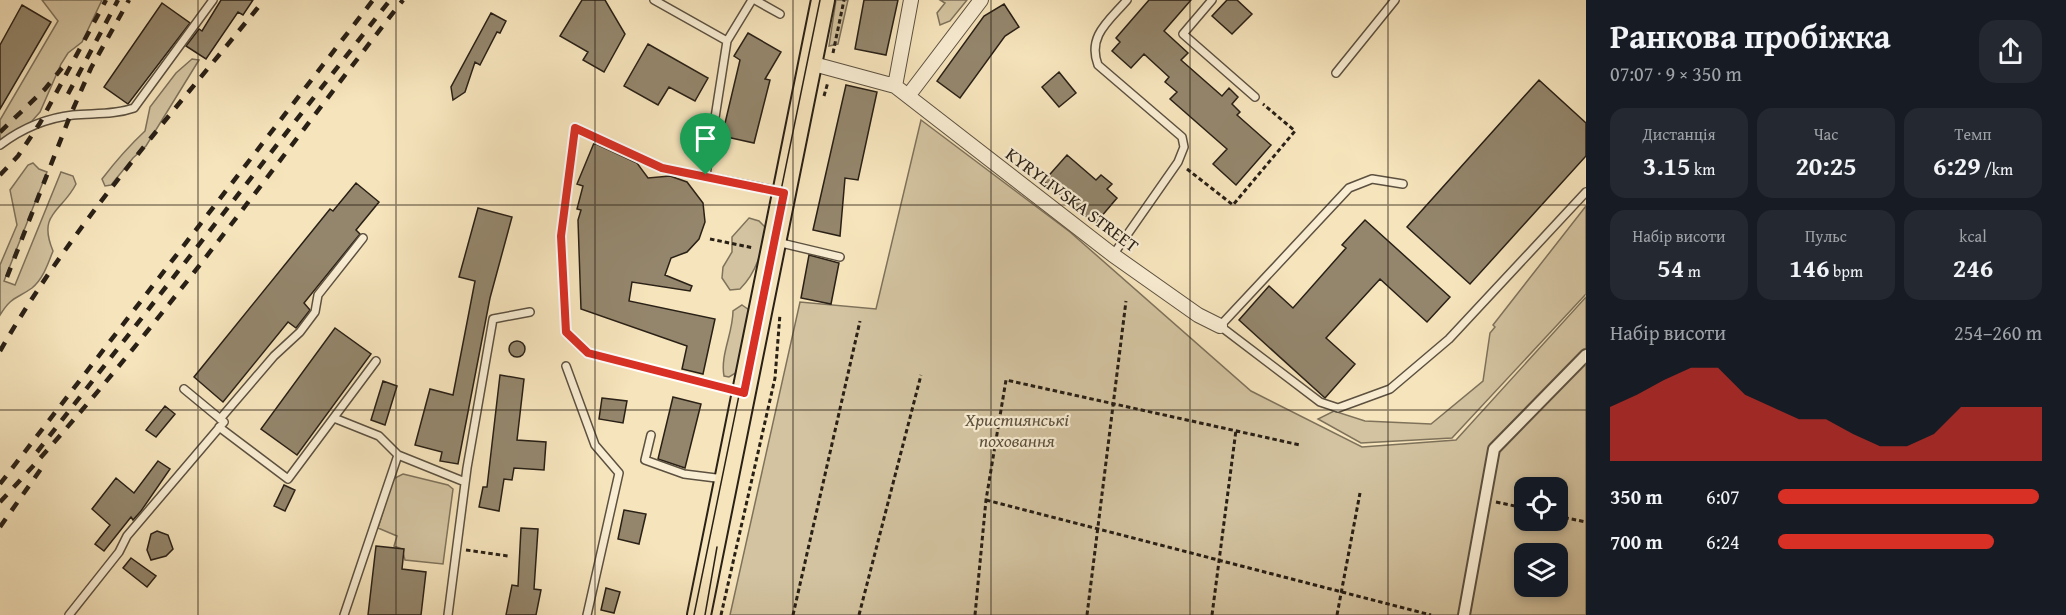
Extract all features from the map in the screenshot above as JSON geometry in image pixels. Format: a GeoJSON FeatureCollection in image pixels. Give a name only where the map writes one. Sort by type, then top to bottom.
{"type":"FeatureCollection","features":[{"type":"Feature","properties":{"kind":"main road"},"geometry":{"type":"LineString","coordinates":[[699,615],[744,393],[766,245],[784,193],[823,0]]}},
{"type":"Feature","properties":{"kind":"street"},"geometry":{"type":"LineString","coordinates":[[810,63],[895,86],[911,0]]}},
{"type":"Feature","properties":{"kind":"street"},"geometry":{"type":"LineString","coordinates":[[908,96],[981,0]]}},
{"type":"Feature","properties":{"kind":"street","name":"KYRYLIVSKA STREET"},"geometry":{"type":"LineString","coordinates":[[895,86],[1113,255],[1198,315],[1220,326]]}},
{"type":"Feature","properties":{"kind":"street"},"geometry":{"type":"LineString","coordinates":[[1464,615],[1494,449],[1586,355]]}},
{"type":"Feature","properties":{"kind":"lane"},"geometry":{"type":"LineString","coordinates":[[0,145],[40,123],[70,116],[134,108],[213,0]]}},
{"type":"Feature","properties":{"kind":"lane"},"geometry":{"type":"LineString","coordinates":[[654,0],[727,41]]}},
{"type":"Feature","properties":{"kind":"lane"},"geometry":{"type":"LineString","coordinates":[[706,175],[727,41],[754,0],[780,14]]}},
{"type":"Feature","properties":{"kind":"lane"},"geometry":{"type":"LineString","coordinates":[[1113,255],[1178,162],[1184,147],[1182,137],[1098,65],[1093,52],[1096,38],[1127,0]]}},
{"type":"Feature","properties":{"kind":"lane"},"geometry":{"type":"LineString","coordinates":[[1212,0],[1183,34],[1255,97]]}},
{"type":"Feature","properties":{"kind":"lane"},"geometry":{"type":"LineString","coordinates":[[1336,73],[1395,0]]}},
{"type":"Feature","properties":{"kind":"lane"},"geometry":{"type":"LineString","coordinates":[[744,393],[588,353],[566,332],[561,236],[575,128],[662,168],[706,175],[784,193]]}},
{"type":"Feature","properties":{"kind":"lane"},"geometry":{"type":"LineString","coordinates":[[1403,184],[1372,179],[1349,188],[1220,326],[1320,402],[1338,408],[1390,389],[1449,339],[1586,192]]}},
{"type":"Feature","properties":{"kind":"lane"},"geometry":{"type":"LineString","coordinates":[[220,419],[274,356],[300,332],[315,312],[318,295],[363,238]]}},
{"type":"Feature","properties":{"kind":"lane"},"geometry":{"type":"LineString","coordinates":[[766,245],[840,257]]}},
{"type":"Feature","properties":{"kind":"lane"},"geometry":{"type":"LineString","coordinates":[[448,615],[465,482],[494,319],[530,312]]}},
{"type":"Feature","properties":{"kind":"lane"},"geometry":{"type":"LineString","coordinates":[[219,428],[288,479],[376,361]]}},
{"type":"Feature","properties":{"kind":"lane"},"geometry":{"type":"LineString","coordinates":[[566,366],[595,445],[619,473],[587,615]]}},
{"type":"Feature","properties":{"kind":"lane"},"geometry":{"type":"LineString","coordinates":[[69,615],[119,552],[127,536],[224,422],[184,388]]}},
{"type":"Feature","properties":{"kind":"lane"},"geometry":{"type":"LineString","coordinates":[[334,418],[379,436],[398,455],[465,482]]}},
{"type":"Feature","properties":{"kind":"lane"},"geometry":{"type":"LineString","coordinates":[[651,435],[645,460],[684,474],[726,480]]}},
{"type":"Feature","properties":{"kind":"lane"},"geometry":{"type":"LineString","coordinates":[[344,615],[398,455]]}},
{"type":"Feature","properties":{"kind":"path"},"geometry":{"type":"LineString","coordinates":[[832,58],[844,0]]}},
{"type":"Feature","properties":{"kind":"path"},"geometry":{"type":"LineString","coordinates":[[823,103],[828,81]]}},
{"type":"Feature","properties":{"kind":"path"},"geometry":{"type":"LineString","coordinates":[[1178,162],[1233,205],[1295,131],[1255,97]]}},
{"type":"Feature","properties":{"kind":"path"},"geometry":{"type":"LineString","coordinates":[[710,239],[766,245]]}},
{"type":"Feature","properties":{"kind":"path"},"geometry":{"type":"LineString","coordinates":[[1087,615],[1126,301]]}},
{"type":"Feature","properties":{"kind":"path"},"geometry":{"type":"LineString","coordinates":[[721,615],[775,378],[781,310]]}},
{"type":"Feature","properties":{"kind":"path"},"geometry":{"type":"LineString","coordinates":[[793,615],[860,321]]}},
{"type":"Feature","properties":{"kind":"path"},"geometry":{"type":"LineString","coordinates":[[859,615],[921,375]]}},
{"type":"Feature","properties":{"kind":"path"},"geometry":{"type":"LineString","coordinates":[[975,615],[986,500],[1006,380],[1300,445]]}},
{"type":"Feature","properties":{"kind":"path"},"geometry":{"type":"LineString","coordinates":[[1212,615],[1236,430]]}},
{"type":"Feature","properties":{"kind":"path"},"geometry":{"type":"LineString","coordinates":[[1337,615],[1360,493]]}},
{"type":"Feature","properties":{"kind":"path"},"geometry":{"type":"LineString","coordinates":[[986,500],[1431,615]]}},
{"type":"Feature","properties":{"kind":"path"},"geometry":{"type":"LineString","coordinates":[[1484,500],[1514,506]]}},
{"type":"Feature","properties":{"kind":"path"},"geometry":{"type":"LineString","coordinates":[[1568,518],[1586,522]]}},
{"type":"Feature","properties":{"kind":"path"},"geometry":{"type":"LineString","coordinates":[[455,549],[508,556]]}},
{"type":"Feature","properties":{"kind":"green space"},"geometry":{"type":"Polygon","coordinates":[[[42,0],[102,0],[82,42],[68,53],[61,64],[40,112],[32,121],[0,143],[0,120],[58,21],[42,0]]]}},
{"type":"Feature","properties":{"kind":"green space"},"geometry":{"type":"Polygon","coordinates":[[[836,0],[848,0],[838,44],[829,46],[836,0]]]}},
{"type":"Feature","properties":{"kind":"green space"},"geometry":{"type":"Polygon","coordinates":[[[940,0],[967,0],[950,21],[940,25],[937,13],[945,3],[940,0]]]}},
{"type":"Feature","properties":{"kind":"green space"},"geometry":{"type":"Polygon","coordinates":[[[192,59],[199,60],[146,146],[111,185],[105,186],[102,179],[145,131],[150,107],[176,73],[192,59]]]}},
{"type":"Feature","properties":{"kind":"green space","name":"Християнські поховання"},"geometry":{"type":"Polygon","coordinates":[[[921,120],[1070,232],[1251,391],[1362,447],[1456,440],[1586,297],[1586,615],[730,615],[800,302],[876,309],[921,120]]]}},
{"type":"Feature","properties":{"kind":"green space"},"geometry":{"type":"Polygon","coordinates":[[[33,163],[39,169],[47,172],[4,281],[15,285],[61,172],[73,176],[76,184],[50,220],[48,228],[53,251],[42,276],[32,288],[11,301],[0,315],[0,265],[17,225],[10,190],[28,165],[33,163]]]}},
{"type":"Feature","properties":{"kind":"green space"},"geometry":{"type":"Polygon","coordinates":[[[1586,206],[1586,294],[1452,438],[1361,443],[1318,419],[1334,411],[1365,421],[1431,424],[1483,381],[1490,333],[1495,327],[1493,325],[1586,206]]]}},
{"type":"Feature","properties":{"kind":"green space"},"geometry":{"type":"Polygon","coordinates":[[[749,218],[759,221],[766,228],[763,245],[751,276],[740,289],[730,290],[722,278],[723,267],[732,252],[732,237],[749,218]]]}},
{"type":"Feature","properties":{"kind":"green space"},"geometry":{"type":"Polygon","coordinates":[[[742,305],[752,312],[739,371],[729,377],[724,376],[724,360],[733,311],[742,305]]]}},
{"type":"Feature","properties":{"kind":"green space"},"geometry":{"type":"Polygon","coordinates":[[[403,474],[448,485],[453,489],[443,564],[405,560],[402,549],[394,546],[397,536],[378,528],[393,479],[403,474]]]}},
{"type":"Feature","properties":{"kind":"building"},"geometry":{"type":"Polygon","coordinates":[[[221,0],[253,0],[243,15],[238,12],[206,59],[186,46],[199,29],[202,31],[221,0]]]}},
{"type":"Feature","properties":{"kind":"building"},"geometry":{"type":"Polygon","coordinates":[[[582,0],[605,0],[625,34],[604,72],[583,60],[588,52],[560,36],[582,0]]]}},
{"type":"Feature","properties":{"kind":"building"},"geometry":{"type":"Polygon","coordinates":[[[864,0],[898,0],[886,55],[855,49],[864,0]]]}},
{"type":"Feature","properties":{"kind":"building"},"geometry":{"type":"Polygon","coordinates":[[[1149,0],[1191,0],[1164,31],[1188,53],[1181,60],[1222,96],[1229,88],[1238,97],[1232,104],[1240,112],[1237,115],[1271,145],[1236,185],[1213,164],[1227,149],[1170,99],[1177,92],[1165,82],[1169,77],[1144,54],[1131,68],[1112,51],[1120,42],[1116,38],[1149,0]]]}},
{"type":"Feature","properties":{"kind":"building"},"geometry":{"type":"Polygon","coordinates":[[[1227,0],[1237,0],[1252,14],[1232,34],[1212,16],[1227,0]]]}},
{"type":"Feature","properties":{"kind":"building"},"geometry":{"type":"Polygon","coordinates":[[[162,3],[190,23],[128,104],[104,87],[162,3]]]}},
{"type":"Feature","properties":{"kind":"building"},"geometry":{"type":"Polygon","coordinates":[[[1004,4],[1019,27],[1005,36],[960,98],[937,81],[984,16],[1004,4]]]}},
{"type":"Feature","properties":{"kind":"building"},"geometry":{"type":"Polygon","coordinates":[[[22,5],[51,22],[0,109],[0,45],[22,5]]]}},
{"type":"Feature","properties":{"kind":"building"},"geometry":{"type":"Polygon","coordinates":[[[491,13],[506,21],[500,33],[497,32],[480,65],[475,62],[465,92],[453,100],[451,87],[491,13]]]}},
{"type":"Feature","properties":{"kind":"building"},"geometry":{"type":"Polygon","coordinates":[[[748,33],[781,52],[765,79],[770,80],[754,143],[722,136],[740,60],[734,56],[748,33]]]}},
{"type":"Feature","properties":{"kind":"building"},"geometry":{"type":"Polygon","coordinates":[[[648,44],[708,78],[695,101],[669,87],[658,105],[624,86],[648,44]]]}},
{"type":"Feature","properties":{"kind":"building"},"geometry":{"type":"Polygon","coordinates":[[[1059,72],[1076,93],[1059,107],[1042,87],[1059,72]]]}},
{"type":"Feature","properties":{"kind":"building"},"geometry":{"type":"Polygon","coordinates":[[[1539,80],[1586,123],[1586,156],[1470,284],[1407,227],[1539,80]]]}},
{"type":"Feature","properties":{"kind":"building"},"geometry":{"type":"Polygon","coordinates":[[[846,85],[877,92],[858,180],[845,178],[840,236],[813,230],[846,85]]]}},
{"type":"Feature","properties":{"kind":"building"},"geometry":{"type":"Polygon","coordinates":[[[594,143],[637,163],[648,178],[670,176],[687,182],[703,203],[705,222],[699,239],[687,252],[671,258],[665,275],[692,286],[690,291],[632,282],[629,301],[715,319],[703,374],[682,369],[687,346],[581,309],[578,220],[581,210],[577,209],[583,186],[577,184],[594,143]]]}},
{"type":"Feature","properties":{"kind":"building"},"geometry":{"type":"Polygon","coordinates":[[[1067,155],[1096,180],[1101,175],[1112,184],[1107,189],[1117,198],[1095,224],[1044,181],[1067,155]]]}},
{"type":"Feature","properties":{"kind":"building"},"geometry":{"type":"Polygon","coordinates":[[[356,183],[379,202],[356,230],[360,234],[304,303],[310,310],[296,328],[288,322],[223,402],[194,377],[330,209],[333,211],[356,183]]]}},
{"type":"Feature","properties":{"kind":"building"},"geometry":{"type":"Polygon","coordinates":[[[478,208],[512,217],[490,298],[458,464],[440,461],[442,452],[415,445],[430,389],[453,395],[475,281],[459,277],[478,208]]]}},
{"type":"Feature","properties":{"kind":"building"},"geometry":{"type":"Polygon","coordinates":[[[1365,220],[1450,297],[1427,322],[1380,279],[1326,338],[1355,364],[1325,398],[1239,320],[1269,286],[1293,308],[1346,248],[1342,245],[1365,220]]]}},
{"type":"Feature","properties":{"kind":"building"},"geometry":{"type":"Polygon","coordinates":[[[809,255],[839,263],[831,304],[801,298],[809,255]]]}},
{"type":"Feature","properties":{"kind":"building"},"geometry":{"type":"Polygon","coordinates":[[[335,328],[371,354],[297,455],[261,429],[335,328]]]}},
{"type":"Feature","properties":{"kind":"building"},"geometry":{"type":"Polygon","coordinates":[[[514,341],[520,341],[525,349],[523,355],[514,357],[509,352],[509,346],[514,341]]]}},
{"type":"Feature","properties":{"kind":"building"},"geometry":{"type":"Polygon","coordinates":[[[500,375],[524,379],[517,440],[546,442],[544,470],[514,468],[512,480],[504,479],[499,511],[479,507],[483,487],[487,487],[500,375]]]}},
{"type":"Feature","properties":{"kind":"building"},"geometry":{"type":"Polygon","coordinates":[[[383,381],[397,386],[385,425],[371,420],[383,381]]]}},
{"type":"Feature","properties":{"kind":"building"},"geometry":{"type":"Polygon","coordinates":[[[673,397],[701,404],[685,468],[658,459],[673,397]]]}},
{"type":"Feature","properties":{"kind":"building"},"geometry":{"type":"Polygon","coordinates":[[[602,398],[627,401],[623,423],[599,419],[602,398]]]}},
{"type":"Feature","properties":{"kind":"building"},"geometry":{"type":"Polygon","coordinates":[[[165,406],[175,414],[156,437],[146,430],[165,406]]]}},
{"type":"Feature","properties":{"kind":"building"},"geometry":{"type":"Polygon","coordinates":[[[158,461],[170,469],[141,511],[133,520],[131,517],[104,551],[95,544],[110,525],[92,509],[116,478],[134,493],[158,461]]]}},
{"type":"Feature","properties":{"kind":"building"},"geometry":{"type":"Polygon","coordinates":[[[284,485],[295,490],[285,511],[274,506],[284,485]]]}},
{"type":"Feature","properties":{"kind":"building"},"geometry":{"type":"Polygon","coordinates":[[[624,510],[646,514],[639,544],[618,539],[624,510]]]}},
{"type":"Feature","properties":{"kind":"building"},"geometry":{"type":"Polygon","coordinates":[[[521,528],[538,529],[534,589],[541,590],[536,615],[506,615],[512,585],[518,586],[521,528]]]}},
{"type":"Feature","properties":{"kind":"building"},"geometry":{"type":"Polygon","coordinates":[[[157,531],[168,535],[173,549],[166,556],[151,560],[147,550],[151,534],[157,531]]]}},
{"type":"Feature","properties":{"kind":"building"},"geometry":{"type":"Polygon","coordinates":[[[376,546],[404,549],[402,569],[426,572],[421,615],[368,615],[376,546]]]}},
{"type":"Feature","properties":{"kind":"building"},"geometry":{"type":"Polygon","coordinates":[[[131,558],[156,576],[147,587],[123,568],[131,558]]]}},
{"type":"Feature","properties":{"kind":"building"},"geometry":{"type":"Polygon","coordinates":[[[606,588],[620,592],[614,613],[601,610],[606,588]]]}},
{"type":"Feature","properties":{"kind":"tram line"},"geometry":{"type":"LineString","coordinates":[[694,615],[820,0]]}},
{"type":"Feature","properties":{"kind":"tram line"},"geometry":{"type":"LineString","coordinates":[[705,615],[717,547]]}},
{"type":"Feature","properties":{"kind":"railway"},"geometry":{"type":"LineString","coordinates":[[0,175],[18,156],[40,123],[106,0]]}},
{"type":"Feature","properties":{"kind":"railway"},"geometry":{"type":"LineString","coordinates":[[68,94],[118,0]]}},
{"type":"Feature","properties":{"kind":"railway"},"geometry":{"type":"LineString","coordinates":[[7,277],[91,68],[129,0]]}},
{"type":"Feature","properties":{"kind":"railway"},"geometry":{"type":"LineString","coordinates":[[0,351],[29,304],[91,214],[264,0]]}},
{"type":"Feature","properties":{"kind":"railway"},"geometry":{"type":"LineString","coordinates":[[0,484],[373,0]]}},
{"type":"Feature","properties":{"kind":"railway"},"geometry":{"type":"LineString","coordinates":[[37,452],[390,0]]}},
{"type":"Feature","properties":{"kind":"railway"},"geometry":{"type":"LineString","coordinates":[[0,502],[54,442],[157,319],[403,0]]}},
{"type":"Feature","properties":{"kind":"railway"},"geometry":{"type":"LineString","coordinates":[[0,132],[45,89],[62,68]]}},
{"type":"Feature","properties":{"kind":"railway"},"geometry":{"type":"LineString","coordinates":[[0,527],[43,466]]}},
{"type":"Feature","properties":{"kind":"route"},"geometry":{"type":"LineString","coordinates":[[575,128],[662,168],[706,175],[784,193],[744,393],[588,353],[566,332],[561,236],[575,128]]}}]}
